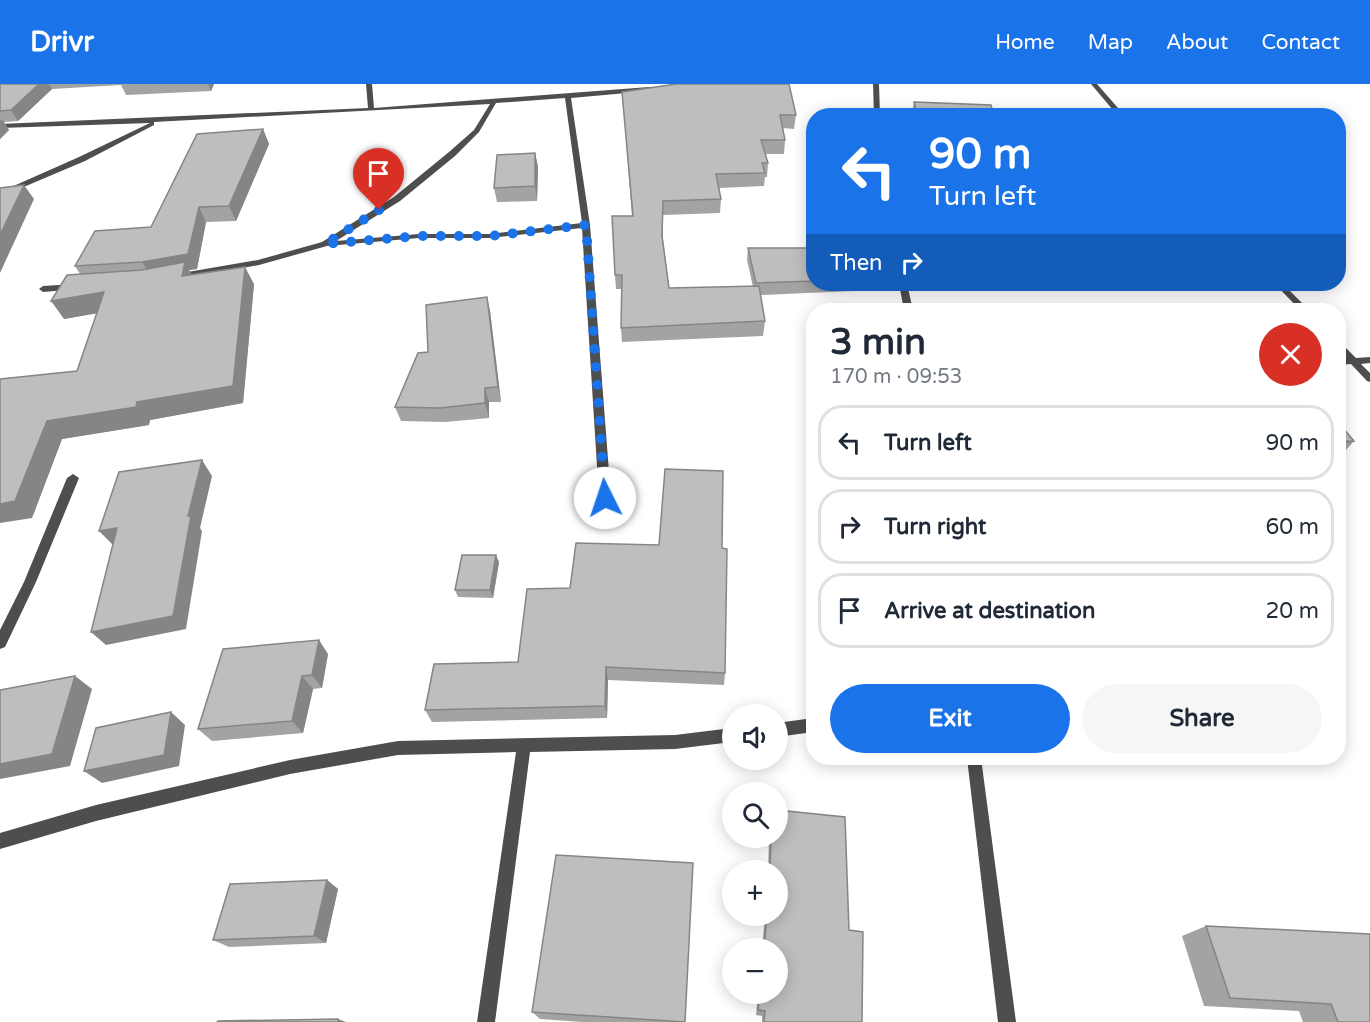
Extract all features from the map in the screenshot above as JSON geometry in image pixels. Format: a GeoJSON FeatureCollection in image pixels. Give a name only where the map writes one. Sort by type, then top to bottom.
{"type":"FeatureCollection","features":[{"type":"Feature","properties":{"kind":"street"},"geometry":{"type":"LineString","coordinates":[[369,84],[371,108]]}},
{"type":"Feature","properties":{"kind":"street"},"geometry":{"type":"LineString","coordinates":[[876,84],[877,108]]}},
{"type":"Feature","properties":{"kind":"street"},"geometry":{"type":"LineString","coordinates":[[1094,84],[1115,108]]}},
{"type":"Feature","properties":{"kind":"street"},"geometry":{"type":"LineString","coordinates":[[0,126],[159,121],[568,98],[663,88]]}},
{"type":"Feature","properties":{"kind":"street"},"geometry":{"type":"LineString","coordinates":[[568,98],[586,225],[605,498]]}},
{"type":"Feature","properties":{"kind":"street"},"geometry":{"type":"LineString","coordinates":[[325,244],[397,199],[453,153],[477,131],[494,102]]}},
{"type":"Feature","properties":{"kind":"street"},"geometry":{"type":"LineString","coordinates":[[0,195],[82,159],[159,121]]}},
{"type":"Feature","properties":{"kind":"street"},"geometry":{"type":"LineString","coordinates":[[162,280],[259,262],[325,244],[419,236],[490,236],[586,225]]}},
{"type":"Feature","properties":{"kind":"street"},"geometry":{"type":"LineString","coordinates":[[43,289],[86,286]]}},
{"type":"Feature","properties":{"kind":"street"},"geometry":{"type":"LineString","coordinates":[[1286,291],[1298,303]]}},
{"type":"Feature","properties":{"kind":"street"},"geometry":{"type":"LineString","coordinates":[[1346,353],[1370,379]]}},
{"type":"Feature","properties":{"kind":"street"},"geometry":{"type":"LineString","coordinates":[[1346,362],[1370,360]]}},
{"type":"Feature","properties":{"kind":"street"},"geometry":{"type":"LineString","coordinates":[[0,643],[30,582],[73,478]]}},
{"type":"Feature","properties":{"kind":"street"},"geometry":{"type":"LineString","coordinates":[[788,728],[806,726]]}},
{"type":"Feature","properties":{"kind":"street"},"geometry":{"type":"LineString","coordinates":[[0,841],[96,813],[290,767],[398,748],[675,742],[722,736]]}},
{"type":"Feature","properties":{"kind":"street"},"geometry":{"type":"LineString","coordinates":[[486,1022],[524,746]]}},
{"type":"Feature","properties":{"kind":"street"},"geometry":{"type":"LineString","coordinates":[[975,765],[1007,1022]]}},
{"type":"Feature","properties":{"kind":"building"},"geometry":{"type":"Polygon","coordinates":[[[0,84],[39,84],[11,110],[0,111],[0,84]]]}},
{"type":"Feature","properties":{"kind":"building"},"geometry":{"type":"Polygon","coordinates":[[[676,84],[789,84],[796,115],[780,115],[785,140],[761,140],[768,163],[762,163],[765,173],[716,174],[721,199],[663,201],[662,236],[669,288],[759,286],[765,321],[621,328],[622,275],[615,275],[612,216],[633,216],[622,92],[676,84]]]}},
{"type":"Feature","properties":{"kind":"building"},"geometry":{"type":"Polygon","coordinates":[[[914,102],[991,105],[992,108],[916,108],[914,102]]]}},
{"type":"Feature","properties":{"kind":"building"},"geometry":{"type":"Polygon","coordinates":[[[263,129],[229,206],[199,207],[188,254],[142,262],[75,266],[95,231],[151,227],[197,134],[263,129]]]}},
{"type":"Feature","properties":{"kind":"building"},"geometry":{"type":"Polygon","coordinates":[[[535,153],[535,186],[494,188],[497,155],[535,153]]]}},
{"type":"Feature","properties":{"kind":"building"},"geometry":{"type":"Polygon","coordinates":[[[24,185],[0,235],[0,188],[24,185]]]}},
{"type":"Feature","properties":{"kind":"building"},"geometry":{"type":"Polygon","coordinates":[[[748,248],[806,248],[806,281],[756,283],[748,248]]]}},
{"type":"Feature","properties":{"kind":"building"},"geometry":{"type":"Polygon","coordinates":[[[185,262],[182,276],[245,267],[233,386],[137,402],[136,407],[47,421],[15,501],[0,504],[0,379],[77,371],[104,292],[51,301],[67,275],[142,270],[185,262]]]}},
{"type":"Feature","properties":{"kind":"building"},"geometry":{"type":"Polygon","coordinates":[[[487,297],[498,387],[485,388],[485,403],[440,408],[395,407],[418,353],[428,352],[426,305],[487,297]]]}},
{"type":"Feature","properties":{"kind":"building"},"geometry":{"type":"Polygon","coordinates":[[[1346,432],[1354,441],[1346,442],[1346,432]]]}},
{"type":"Feature","properties":{"kind":"building"},"geometry":{"type":"Polygon","coordinates":[[[202,460],[188,516],[191,516],[173,616],[91,632],[117,528],[99,531],[119,472],[202,460]]]}},
{"type":"Feature","properties":{"kind":"building"},"geometry":{"type":"Polygon","coordinates":[[[665,469],[723,471],[722,548],[727,549],[725,673],[606,667],[605,706],[425,710],[434,664],[518,662],[527,589],[570,588],[576,543],[659,545],[665,469]]]}},
{"type":"Feature","properties":{"kind":"building"},"geometry":{"type":"Polygon","coordinates":[[[462,555],[496,555],[490,590],[455,590],[462,555]]]}},
{"type":"Feature","properties":{"kind":"building"},"geometry":{"type":"Polygon","coordinates":[[[319,640],[312,675],[302,676],[292,721],[198,729],[223,649],[319,640]]]}},
{"type":"Feature","properties":{"kind":"building"},"geometry":{"type":"Polygon","coordinates":[[[75,676],[52,754],[0,764],[0,690],[75,676]]]}},
{"type":"Feature","properties":{"kind":"building"},"geometry":{"type":"Polygon","coordinates":[[[171,712],[164,755],[84,771],[96,728],[171,712]]]}},
{"type":"Feature","properties":{"kind":"building"},"geometry":{"type":"Polygon","coordinates":[[[788,811],[845,817],[849,930],[863,932],[862,1022],[764,1022],[765,1011],[758,1010],[759,1004],[788,1004],[788,938],[765,938],[766,926],[788,926],[788,860],[770,860],[771,848],[788,848],[788,811]]]}},
{"type":"Feature","properties":{"kind":"building"},"geometry":{"type":"Polygon","coordinates":[[[556,855],[693,863],[685,1022],[532,1012],[556,855]]]}},
{"type":"Feature","properties":{"kind":"building"},"geometry":{"type":"Polygon","coordinates":[[[327,880],[314,936],[213,940],[230,884],[327,880]]]}},
{"type":"Feature","properties":{"kind":"building"},"geometry":{"type":"Polygon","coordinates":[[[1206,926],[1370,934],[1370,1022],[1338,1022],[1331,1004],[1230,998],[1206,926]]]}},
{"type":"Feature","properties":{"kind":"building"},"geometry":{"type":"Polygon","coordinates":[[[338,1019],[338,1022],[217,1022],[218,1021],[338,1019]]]}},
{"type":"Feature","properties":{"kind":"route"},"geometry":{"type":"LineString","coordinates":[[379,210],[325,244],[419,236],[490,236],[586,225],[605,498]]}}]}
